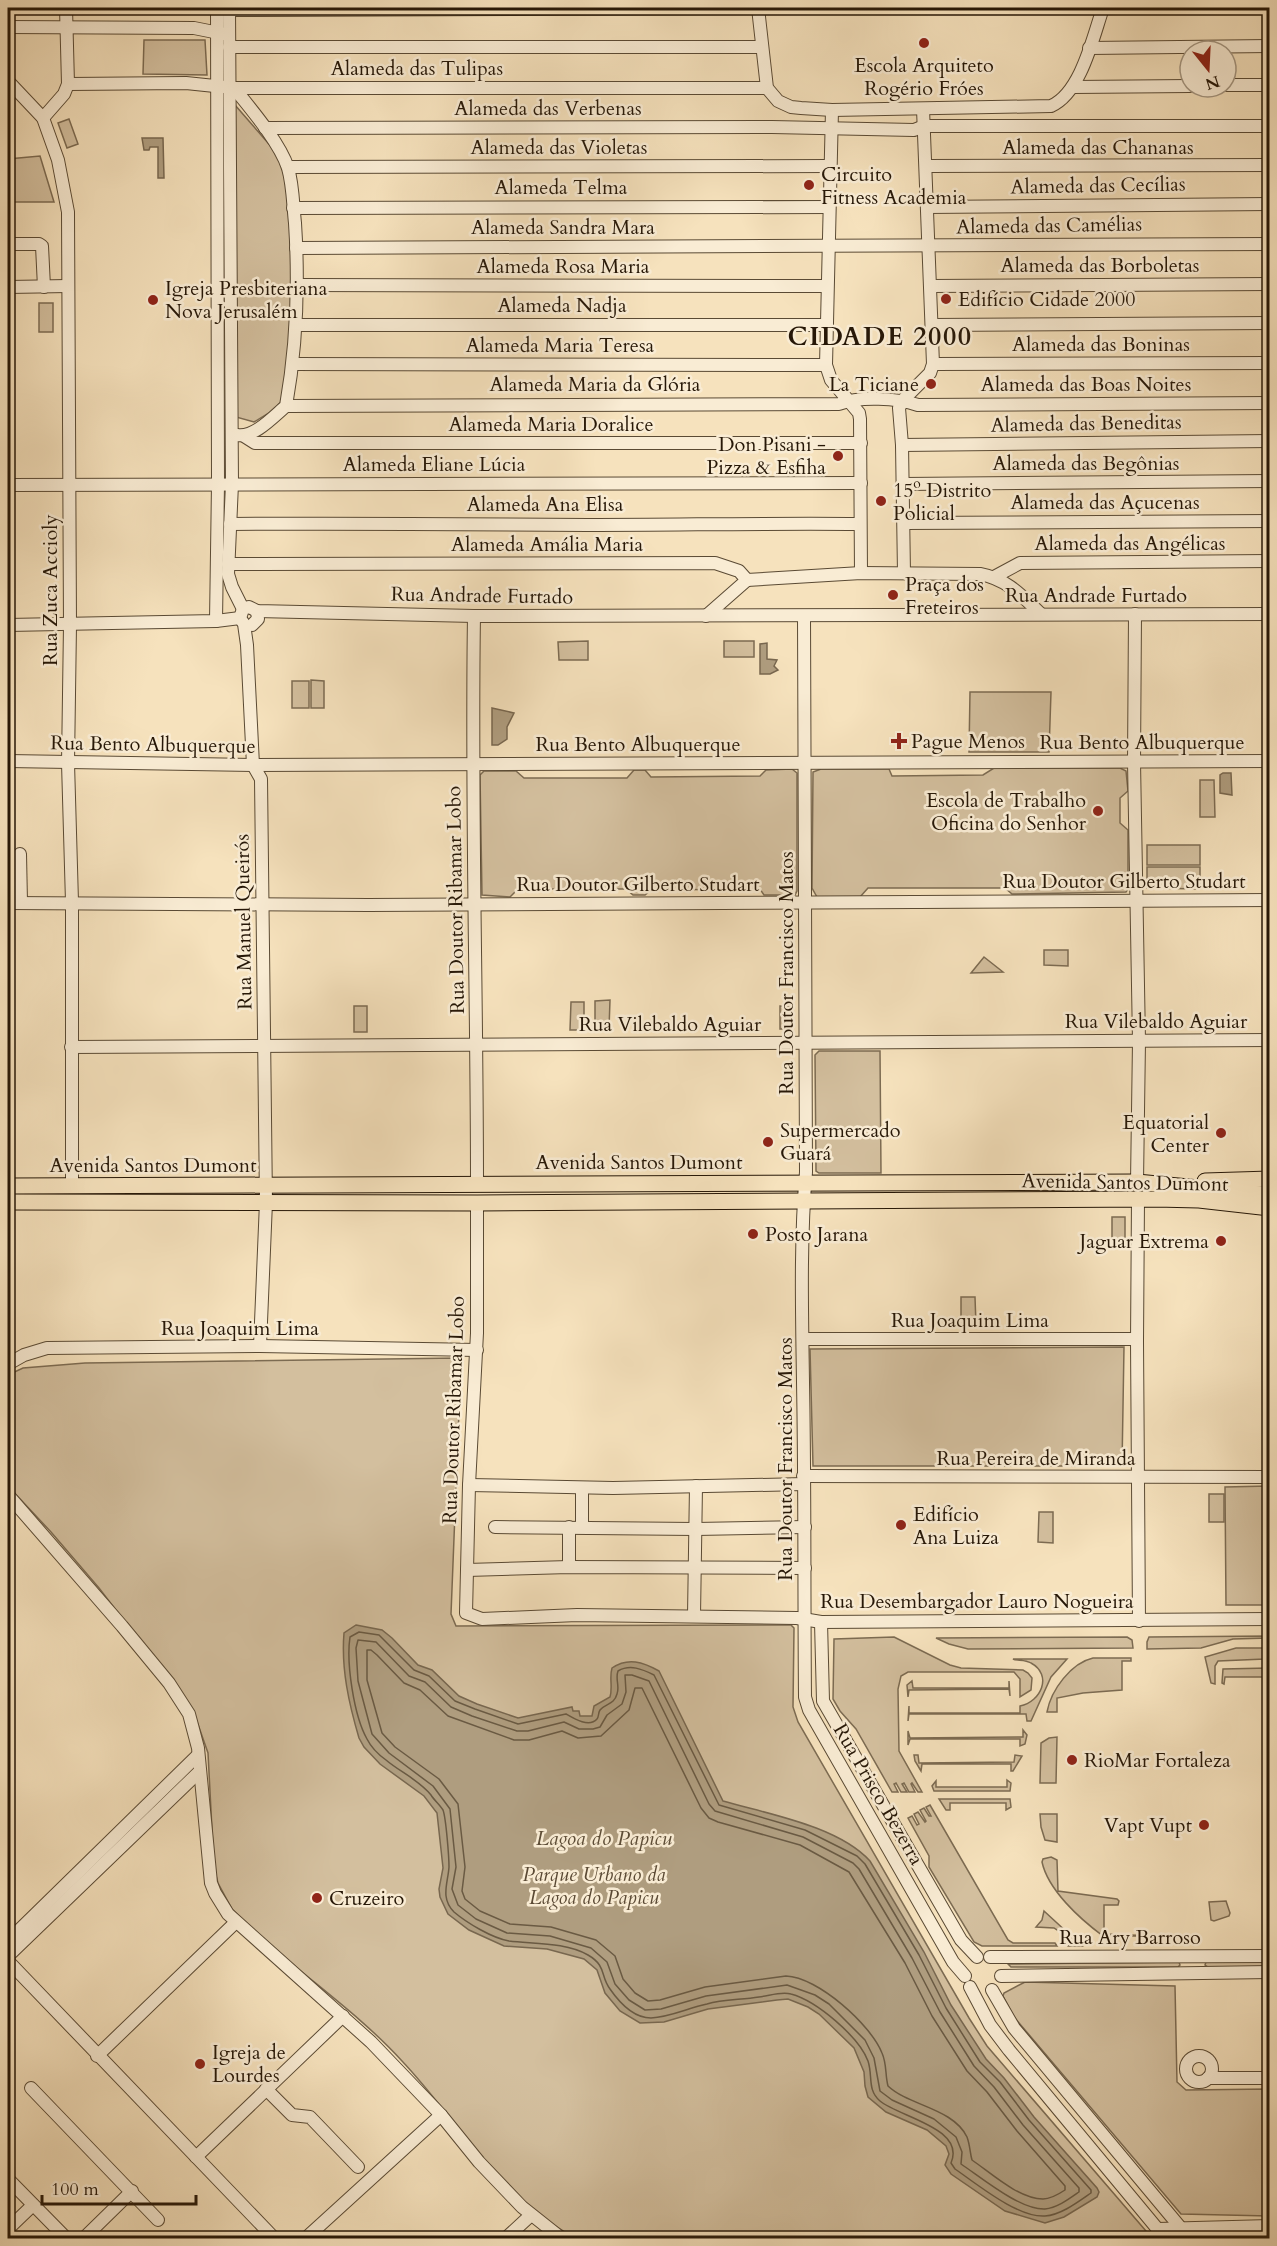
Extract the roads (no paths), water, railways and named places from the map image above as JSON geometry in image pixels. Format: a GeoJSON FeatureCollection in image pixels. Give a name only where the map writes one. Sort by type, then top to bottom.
{"type":"FeatureCollection","features":[{"type":"Feature","properties":{"kind":"main road"},"geometry":{"type":"LineString","coordinates":[[1188,1185],[1216,1179],[1269,1179]]}},
{"type":"Feature","properties":{"kind":"main road","name":"Avenida Santos Dumont"},"geometry":{"type":"LineString","coordinates":[[8,1186],[1137,1182],[1188,1185],[1269,1195]]}},
{"type":"Feature","properties":{"kind":"main road"},"geometry":{"type":"LineString","coordinates":[[611,1183],[611,1201]]}},
{"type":"Feature","properties":{"kind":"main road"},"geometry":{"type":"LineString","coordinates":[[638,1183],[638,1202]]}},
{"type":"Feature","properties":{"kind":"main road"},"geometry":{"type":"LineString","coordinates":[[963,1183],[964,1200]]}},
{"type":"Feature","properties":{"kind":"main road","name":"Avenida Santos Dumont"},"geometry":{"type":"LineString","coordinates":[[8,1202],[477,1203],[1138,1199],[1198,1200],[1269,1209]]}},
{"type":"Feature","properties":{"kind":"street"},"geometry":{"type":"LineString","coordinates":[[8,81],[43,118],[64,94],[68,84],[66,8]]}},
{"type":"Feature","properties":{"kind":"street"},"geometry":{"type":"LineString","coordinates":[[244,618],[232,587],[228,564],[232,484],[226,87],[223,34],[225,8],[758,8],[767,88],[778,101],[791,107],[832,110],[1045,107],[1061,100],[1073,87],[1103,8]]}},
{"type":"Feature","properties":{"kind":"street"},"geometry":{"type":"LineString","coordinates":[[8,27],[195,28],[223,34]]}},
{"type":"Feature","properties":{"kind":"street"},"geometry":{"type":"LineString","coordinates":[[216,621],[226,87],[229,47],[223,34]]}},
{"type":"Feature","properties":{"kind":"street"},"geometry":{"type":"LineString","coordinates":[[1089,48],[1269,46]]}},
{"type":"Feature","properties":{"kind":"street"},"geometry":{"type":"LineString","coordinates":[[229,47],[762,47]]}},
{"type":"Feature","properties":{"kind":"street","name":"Alameda das Tulipas"},"geometry":{"type":"LineString","coordinates":[[68,84],[186,83],[226,87],[767,88]]}},
{"type":"Feature","properties":{"kind":"street"},"geometry":{"type":"LineString","coordinates":[[1238,85],[1269,85]]}},
{"type":"Feature","properties":{"kind":"street"},"geometry":{"type":"LineString","coordinates":[[1073,87],[1178,86]]}},
{"type":"Feature","properties":{"kind":"street"},"geometry":{"type":"LineString","coordinates":[[226,87],[266,128],[288,167],[298,285],[297,325],[286,406],[270,420],[244,436]]}},
{"type":"Feature","properties":{"kind":"street"},"geometry":{"type":"LineString","coordinates":[[904,573],[902,445],[899,408],[903,400],[930,373],[933,364],[923,109]]}},
{"type":"Feature","properties":{"kind":"street"},"geometry":{"type":"LineString","coordinates":[[832,110],[826,365],[831,380],[859,413],[861,573]]}},
{"type":"Feature","properties":{"kind":"street","name":"Rua Zuca Accioly"},"geometry":{"type":"LineString","coordinates":[[43,118],[64,184],[68,212],[70,625],[68,763],[72,902],[72,1186]]}},
{"type":"Feature","properties":{"kind":"street","name":"Alameda das Verbenas"},"geometry":{"type":"LineString","coordinates":[[266,128],[914,130],[924,126],[1269,126]]}},
{"type":"Feature","properties":{"kind":"street","name":"Alameda das Chananas"},"geometry":{"type":"LineString","coordinates":[[926,166],[1269,165]]}},
{"type":"Feature","properties":{"kind":"street","name":"Alameda das Violetas"},"geometry":{"type":"LineString","coordinates":[[288,167],[830,166]]}},
{"type":"Feature","properties":{"kind":"street","name":"Alameda das Cecílias"},"geometry":{"type":"LineString","coordinates":[[927,207],[1269,204]]}},
{"type":"Feature","properties":{"kind":"street","name":"Alameda Telma"},"geometry":{"type":"LineString","coordinates":[[293,208],[829,207]]}},
{"type":"Feature","properties":{"kind":"street"},"geometry":{"type":"LineString","coordinates":[[8,244],[39,244],[42,246],[44,287]]}},
{"type":"Feature","properties":{"kind":"street","name":"Alameda das Camélias"},"geometry":{"type":"LineString","coordinates":[[829,246],[1269,244]]}},
{"type":"Feature","properties":{"kind":"street","name":"Alameda Sandra Mara"},"geometry":{"type":"LineString","coordinates":[[296,248],[829,246]]}},
{"type":"Feature","properties":{"kind":"street","name":"Alameda das Borboletas"},"geometry":{"type":"LineString","coordinates":[[931,286],[1269,284]]}},
{"type":"Feature","properties":{"kind":"street","name":"Alameda Rosa Maria"},"geometry":{"type":"LineString","coordinates":[[298,285],[827,286]]}},
{"type":"Feature","properties":{"kind":"street"},"geometry":{"type":"LineString","coordinates":[[8,288],[68,286]]}},
{"type":"Feature","properties":{"kind":"street"},"geometry":{"type":"LineString","coordinates":[[932,325],[1269,323]]}},
{"type":"Feature","properties":{"kind":"street","name":"Alameda Nadja"},"geometry":{"type":"LineString","coordinates":[[297,325],[827,325]]}},
{"type":"Feature","properties":{"kind":"street","name":"Alameda das Boninas"},"geometry":{"type":"LineString","coordinates":[[933,364],[1269,363]]}},
{"type":"Feature","properties":{"kind":"street","name":"Alameda Maria Teresa"},"geometry":{"type":"LineString","coordinates":[[293,364],[826,365]]}},
{"type":"Feature","properties":{"kind":"street","name":"Alameda Maria da Glória"},"geometry":{"type":"LineString","coordinates":[[286,406],[839,404],[849,400],[903,400]]}},
{"type":"Feature","properties":{"kind":"street","name":"Alameda das Boas Noites"},"geometry":{"type":"LineString","coordinates":[[903,400],[918,405],[1269,403]]}},
{"type":"Feature","properties":{"kind":"street","name":"Alameda Maria Doralice"},"geometry":{"type":"LineString","coordinates":[[231,435],[244,436],[255,444],[861,443]]}},
{"type":"Feature","properties":{"kind":"street","name":"Alameda das Beneditas"},"geometry":{"type":"LineString","coordinates":[[902,445],[1269,441]]}},
{"type":"Feature","properties":{"kind":"street","name":"Alameda das Begônias"},"geometry":{"type":"LineString","coordinates":[[903,484],[1269,481]]}},
{"type":"Feature","properties":{"kind":"street","name":"Alameda Eliane Lúcia"},"geometry":{"type":"LineString","coordinates":[[8,485],[861,483]]}},
{"type":"Feature","properties":{"kind":"street","name":"Alameda das Açucenas"},"geometry":{"type":"LineString","coordinates":[[904,523],[1269,521]]}},
{"type":"Feature","properties":{"kind":"street","name":"Alameda Ana Elisa"},"geometry":{"type":"LineString","coordinates":[[230,524],[589,525],[752,522],[861,524]]}},
{"type":"Feature","properties":{"kind":"street","name":"Alameda das Angélicas"},"geometry":{"type":"LineString","coordinates":[[994,577],[1020,563],[1269,561]]}},
{"type":"Feature","properties":{"kind":"street","name":"Alameda Amália Maria"},"geometry":{"type":"LineString","coordinates":[[228,564],[715,563],[739,571],[747,580]]}},
{"type":"Feature","properties":{"kind":"street"},"geometry":{"type":"LineString","coordinates":[[706,616],[747,580],[861,573],[980,574],[994,577],[1010,585],[1041,614]]}},
{"type":"Feature","properties":{"kind":"street"},"geometry":{"type":"LineString","coordinates":[[217,579],[227,598],[244,618]]}},
{"type":"Feature","properties":{"kind":"street","name":"Rua Andrade Furtado"},"geometry":{"type":"LineString","coordinates":[[244,618],[252,607],[257,611],[474,616],[1269,614]]}},
{"type":"Feature","properties":{"kind":"street"},"geometry":{"type":"LineString","coordinates":[[1134,614],[1139,1041],[1137,1182]]}},
{"type":"Feature","properties":{"kind":"street","name":"Rua Doutor Ribamar Lobo"},"geometry":{"type":"LineString","coordinates":[[474,616],[473,905],[477,1044],[477,1183]]}},
{"type":"Feature","properties":{"kind":"street","name":"Rua Doutor Francisco Matos"},"geometry":{"type":"LineString","coordinates":[[804,616],[806,1042],[803,1200],[803,1480],[805,1618]]}},
{"type":"Feature","properties":{"kind":"street"},"geometry":{"type":"LineString","coordinates":[[8,624],[70,625],[216,621],[244,618]]}},
{"type":"Feature","properties":{"kind":"street","name":"Rua Manuel Queirós"},"geometry":{"type":"LineString","coordinates":[[244,618],[248,645],[253,765],[261,779],[266,1202],[260,1346]]}},
{"type":"Feature","properties":{"kind":"street","name":"Rua Bento Albuquerque"},"geometry":{"type":"LineString","coordinates":[[8,761],[253,765],[1269,761]]}},
{"type":"Feature","properties":{"kind":"street"},"geometry":{"type":"LineString","coordinates":[[20,854],[21,902]]}},
{"type":"Feature","properties":{"kind":"street","name":"Rua Doutor Gilberto Studart"},"geometry":{"type":"LineString","coordinates":[[8,903],[473,905],[1269,900]]}},
{"type":"Feature","properties":{"kind":"street","name":"Rua Vilebaldo Aguiar"},"geometry":{"type":"LineString","coordinates":[[71,1047],[1269,1040]]}},
{"type":"Feature","properties":{"kind":"street"},"geometry":{"type":"LineString","coordinates":[[1138,1199],[1139,1621]]}},
{"type":"Feature","properties":{"kind":"street","name":"Rua Doutor Ribamar Lobo"},"geometry":{"type":"LineString","coordinates":[[470,1616],[466,1613],[469,1485],[477,1350],[477,1203]]}},
{"type":"Feature","properties":{"kind":"street","name":"Rua Joaquim Lima"},"geometry":{"type":"LineString","coordinates":[[803,1339],[1137,1339]]}},
{"type":"Feature","properties":{"kind":"street","name":"Rua Joaquim Lima"},"geometry":{"type":"LineString","coordinates":[[8,1364],[24,1354],[47,1348],[260,1346],[477,1350]]}},
{"type":"Feature","properties":{"kind":"street","name":"Rua Pereira de Miranda"},"geometry":{"type":"LineString","coordinates":[[469,1485],[582,1488],[696,1486],[803,1480],[1269,1477]]}},
{"type":"Feature","properties":{"kind":"street"},"geometry":{"type":"LineString","coordinates":[[694,1616],[696,1486]]}},
{"type":"Feature","properties":{"kind":"street"},"geometry":{"type":"LineString","coordinates":[[582,1488],[582,1527]]}},
{"type":"Feature","properties":{"kind":"street"},"geometry":{"type":"LineString","coordinates":[[8,1495],[122,1626],[176,1693],[191,1718],[200,1771],[211,1885],[223,1907],[236,1922],[343,2016],[441,2115],[479,2162],[531,2215],[561,2238]]}},
{"type":"Feature","properties":{"kind":"street"},"geometry":{"type":"LineString","coordinates":[[495,1527],[696,1529],[805,1527]]}},
{"type":"Feature","properties":{"kind":"street"},"geometry":{"type":"LineString","coordinates":[[568,1527],[569,1567]]}},
{"type":"Feature","properties":{"kind":"street"},"geometry":{"type":"LineString","coordinates":[[467,1570],[569,1567],[805,1568]]}},
{"type":"Feature","properties":{"kind":"street","name":"Rua Desembargador Lauro Nogueira"},"geometry":{"type":"LineString","coordinates":[[470,1616],[482,1619],[577,1615],[694,1616],[805,1618],[821,1622],[1269,1619]]}},
{"type":"Feature","properties":{"kind":"street","name":"Rua Prisco Bezerra"},"geometry":{"type":"LineString","coordinates":[[805,1618],[805,1697],[809,1710],[953,1962],[968,1981],[990,2025],[1009,2050],[1161,2234]]}},
{"type":"Feature","properties":{"kind":"street","name":"Rua Prisco Bezerra"},"geometry":{"type":"LineString","coordinates":[[821,1622],[823,1701],[961,1940],[983,1957]]}},
{"type":"Feature","properties":{"kind":"street"},"geometry":{"type":"LineString","coordinates":[[8,1941],[198,1755]]}},
{"type":"Feature","properties":{"kind":"street"},"geometry":{"type":"LineString","coordinates":[[8,1956],[200,1771]]}},
{"type":"Feature","properties":{"kind":"street"},"geometry":{"type":"LineString","coordinates":[[97,2056],[236,1922]]}},
{"type":"Feature","properties":{"kind":"street","name":"Rua Ary Barroso"},"geometry":{"type":"LineString","coordinates":[[983,1957],[1269,1956]]}},
{"type":"Feature","properties":{"kind":"street"},"geometry":{"type":"LineString","coordinates":[[983,1957],[998,1965],[1001,1976],[998,1984],[985,1992],[977,1991],[968,1981],[968,1965],[983,1957]]}},
{"type":"Feature","properties":{"kind":"street"},"geometry":{"type":"LineString","coordinates":[[1191,1973],[1193,1957]]}},
{"type":"Feature","properties":{"kind":"street"},"geometry":{"type":"LineString","coordinates":[[8,1961],[274,2238]]}},
{"type":"Feature","properties":{"kind":"street","name":"Rua Ary Barroso"},"geometry":{"type":"LineString","coordinates":[[1001,1976],[1269,1972]]}},
{"type":"Feature","properties":{"kind":"street"},"geometry":{"type":"LineString","coordinates":[[992,1989],[1014,2028],[1180,2227],[1186,2238]]}},
{"type":"Feature","properties":{"kind":"street"},"geometry":{"type":"LineString","coordinates":[[196,2157],[343,2016]]}},
{"type":"Feature","properties":{"kind":"street"},"geometry":{"type":"LineString","coordinates":[[1208,2078],[1269,2078]]}},
{"type":"Feature","properties":{"kind":"street"},"geometry":{"type":"LineString","coordinates":[[31,2088],[158,2220]]}},
{"type":"Feature","properties":{"kind":"street"},"geometry":{"type":"LineString","coordinates":[[266,2089],[292,2115],[310,2117],[358,2167]]}},
{"type":"Feature","properties":{"kind":"street"},"geometry":{"type":"LineString","coordinates":[[306,2238],[441,2115]]}},
{"type":"Feature","properties":{"kind":"street"},"geometry":{"type":"LineString","coordinates":[[8,2179],[66,2238]]}},
{"type":"Feature","properties":{"kind":"street"},"geometry":{"type":"LineString","coordinates":[[84,2238],[132,2191]]}},
{"type":"Feature","properties":{"kind":"street"},"geometry":{"type":"LineString","coordinates":[[8,2229],[33,2205]]}},
{"type":"Feature","properties":{"kind":"street"},"geometry":{"type":"LineString","coordinates":[[506,2238],[531,2215]]}},
{"type":"Feature","properties":{"kind":"street"},"geometry":{"type":"LineString","coordinates":[[1161,2234],[1180,2227],[1269,2226]]}},
{"type":"Feature","properties":{"kind":"water"},"geometry":{"type":"Polygon","coordinates":[[[142,138],[163,138],[164,178],[158,178],[158,147],[144,150],[142,138]]]}},
{"type":"Feature","properties":{"kind":"water"},"geometry":{"type":"Polygon","coordinates":[[[767,643],[767,659],[777,660],[774,666],[778,670],[770,674],[760,674],[760,644],[767,643]]]}},
{"type":"Feature","properties":{"kind":"water"},"geometry":{"type":"Polygon","coordinates":[[[492,708],[514,713],[507,727],[507,739],[498,745],[492,745],[492,708]]]}},
{"type":"Feature","properties":{"kind":"water"},"geometry":{"type":"Polygon","coordinates":[[[1231,773],[1232,795],[1220,793],[1220,775],[1231,773]]]}},
{"type":"Feature","properties":{"kind":"water","name":"Lagoa do Papicu"},"geometry":{"type":"Polygon","coordinates":[[[356,1625],[382,1630],[418,1665],[432,1670],[459,1696],[518,1718],[572,1707],[573,1711],[579,1711],[580,1716],[592,1716],[594,1706],[610,1697],[612,1668],[624,1663],[636,1662],[659,1671],[723,1801],[781,1816],[821,1830],[856,1849],[870,1861],[924,1952],[951,2005],[986,2059],[1097,2188],[1099,2192],[1097,2197],[1064,2217],[1045,2223],[1005,2211],[951,2174],[945,2165],[949,2154],[946,2146],[927,2130],[886,2112],[868,2097],[864,2072],[854,2048],[819,2014],[808,2007],[788,1999],[777,2000],[708,2009],[664,2022],[640,2023],[620,2011],[605,1993],[597,1970],[584,1959],[547,1949],[504,1946],[469,1930],[448,1914],[439,1889],[443,1868],[437,1813],[424,1796],[380,1764],[359,1738],[349,1699],[343,1646],[344,1633],[356,1625]]]}},
{"type":"Feature","properties":{"kind":"place","name":"Escola Arquiteto Rogério Fróes"},"geometry":{"type":"Point","coordinates":[924,43]}},
{"type":"Feature","properties":{"kind":"place","name":"Circuito Fitness Academia"},"geometry":{"type":"Point","coordinates":[809,185]}},
{"type":"Feature","properties":{"kind":"place","name":"Edifício Cidade 2000"},"geometry":{"type":"Point","coordinates":[946,299]}},
{"type":"Feature","properties":{"kind":"place","name":"Igreja Presbiteriana Nova Jerusalém"},"geometry":{"type":"Point","coordinates":[153,300]}},
{"type":"Feature","properties":{"kind":"place","name":"La Ticiane"},"geometry":{"type":"Point","coordinates":[931,384]}},
{"type":"Feature","properties":{"kind":"place","name":"Don Pisani - Pizza & Esfiha"},"geometry":{"type":"Point","coordinates":[838,456]}},
{"type":"Feature","properties":{"kind":"place","name":"15º Distrito Policial"},"geometry":{"type":"Point","coordinates":[881,501]}},
{"type":"Feature","properties":{"kind":"place","name":"Praça dos Freteiros"},"geometry":{"type":"Point","coordinates":[893,595]}},
{"type":"Feature","properties":{"kind":"place","name":"Pague Menos"},"geometry":{"type":"Point","coordinates":[899,741]}},
{"type":"Feature","properties":{"kind":"place","name":"Escola de Trabalho Oficina do Senhor"},"geometry":{"type":"Point","coordinates":[1098,811]}},
{"type":"Feature","properties":{"kind":"place","name":"Equatorial Center"},"geometry":{"type":"Point","coordinates":[1221,1133]}},
{"type":"Feature","properties":{"kind":"place","name":"Supermercado Guará"},"geometry":{"type":"Point","coordinates":[768,1142]}},
{"type":"Feature","properties":{"kind":"place","name":"Posto Jarana"},"geometry":{"type":"Point","coordinates":[753,1234]}},
{"type":"Feature","properties":{"kind":"place","name":"Jaguar Extrema"},"geometry":{"type":"Point","coordinates":[1221,1241]}},
{"type":"Feature","properties":{"kind":"place","name":"Edifício Ana Luiza"},"geometry":{"type":"Point","coordinates":[901,1525]}},
{"type":"Feature","properties":{"kind":"place","name":"RioMar Fortaleza"},"geometry":{"type":"Point","coordinates":[1072,1760]}},
{"type":"Feature","properties":{"kind":"place","name":"Vapt Vupt"},"geometry":{"type":"Point","coordinates":[1204,1825]}},
{"type":"Feature","properties":{"kind":"place","name":"Cruzeiro"},"geometry":{"type":"Point","coordinates":[317,1898]}},
{"type":"Feature","properties":{"kind":"place","name":"Igreja de Lourdes"},"geometry":{"type":"Point","coordinates":[200,2064]}},
{"type":"Feature","properties":{"kind":"district","name":"CIDADE 2000"},"geometry":{"type":"Point","coordinates":[880,336]}},
{"type":"Feature","properties":{"kind":"park label","name":"Parque Urbano da Lagoa do Papicu"},"geometry":{"type":"Point","coordinates":[594,1886]}}]}
